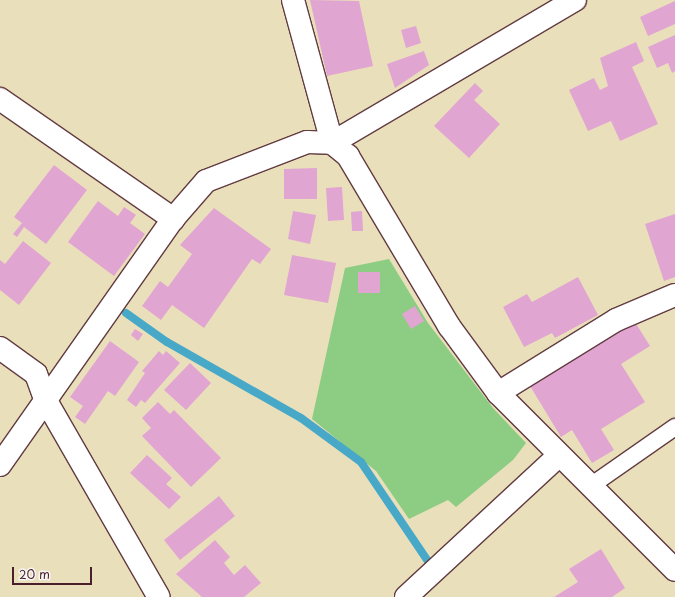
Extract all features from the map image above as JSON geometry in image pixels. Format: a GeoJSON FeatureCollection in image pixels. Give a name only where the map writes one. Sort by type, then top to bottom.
{"type":"FeatureCollection","features":[{"type":"Feature","properties":{"kind":"street"},"geometry":{"type":"LineString","coordinates":[[293,0],[332,143],[348,156],[449,326],[498,393],[558,456],[675,570]]}},
{"type":"Feature","properties":{"kind":"street"},"geometry":{"type":"LineString","coordinates":[[0,465],[172,219],[206,181],[307,142],[332,143],[575,0]]}},
{"type":"Feature","properties":{"kind":"street"},"geometry":{"type":"LineString","coordinates":[[0,98],[172,219]]}},
{"type":"Feature","properties":{"kind":"street"},"geometry":{"type":"LineString","coordinates":[[498,393],[616,320],[675,295]]}},
{"type":"Feature","properties":{"kind":"street"},"geometry":{"type":"LineString","coordinates":[[0,348],[36,374],[45,399],[159,597]]}},
{"type":"Feature","properties":{"kind":"street"},"geometry":{"type":"LineString","coordinates":[[406,597],[558,456]]}},
{"type":"Feature","properties":{"kind":"lane"},"geometry":{"type":"LineString","coordinates":[[589,487],[675,427]]}},
{"type":"Feature","properties":{"kind":"green space"},"geometry":{"type":"Polygon","coordinates":[[[389,259],[428,323],[493,408],[526,443],[513,460],[456,507],[448,500],[409,519],[376,471],[312,419],[345,268],[389,259]]]}},
{"type":"Feature","properties":{"kind":"building"},"geometry":{"type":"Polygon","coordinates":[[[310,0],[359,1],[373,66],[327,76],[310,0]]]}},
{"type":"Feature","properties":{"kind":"building"},"geometry":{"type":"Polygon","coordinates":[[[675,1],[675,24],[648,36],[640,17],[675,1]]]}},
{"type":"Feature","properties":{"kind":"building"},"geometry":{"type":"Polygon","coordinates":[[[416,26],[421,43],[406,48],[401,30],[416,26]]]}},
{"type":"Feature","properties":{"kind":"building"},"geometry":{"type":"Polygon","coordinates":[[[675,35],[675,71],[672,73],[668,63],[657,68],[648,47],[675,35]]]}},
{"type":"Feature","properties":{"kind":"building"},"geometry":{"type":"Polygon","coordinates":[[[636,42],[644,61],[632,67],[658,124],[620,141],[611,121],[588,131],[569,90],[594,78],[600,90],[608,86],[600,58],[636,42]]]}},
{"type":"Feature","properties":{"kind":"building"},"geometry":{"type":"Polygon","coordinates":[[[424,51],[429,65],[395,88],[387,64],[424,51]]]}},
{"type":"Feature","properties":{"kind":"building"},"geometry":{"type":"Polygon","coordinates":[[[475,83],[483,91],[474,100],[500,124],[469,158],[434,126],[475,83]]]}},
{"type":"Feature","properties":{"kind":"building"},"geometry":{"type":"Polygon","coordinates":[[[54,165],[87,190],[46,244],[24,227],[17,237],[13,234],[22,223],[14,217],[54,165]]]}},
{"type":"Feature","properties":{"kind":"building"},"geometry":{"type":"Polygon","coordinates":[[[317,168],[317,199],[284,199],[284,169],[317,168]]]}},
{"type":"Feature","properties":{"kind":"building"},"geometry":{"type":"Polygon","coordinates":[[[342,187],[344,220],[328,221],[326,188],[342,187]]]}},
{"type":"Feature","properties":{"kind":"building"},"geometry":{"type":"Polygon","coordinates":[[[98,201],[118,216],[124,207],[136,215],[130,223],[145,234],[114,276],[68,242],[98,201]]]}},
{"type":"Feature","properties":{"kind":"building"},"geometry":{"type":"Polygon","coordinates":[[[214,208],[271,249],[260,264],[252,259],[204,328],[172,305],[161,320],[142,306],[160,281],[168,287],[192,254],[180,245],[214,208]]]}},
{"type":"Feature","properties":{"kind":"building"},"geometry":{"type":"Polygon","coordinates":[[[293,211],[316,215],[310,244],[288,239],[293,211]]]}},
{"type":"Feature","properties":{"kind":"building"},"geometry":{"type":"Polygon","coordinates":[[[362,211],[363,231],[352,231],[351,212],[362,211]]]}},
{"type":"Feature","properties":{"kind":"building"},"geometry":{"type":"Polygon","coordinates":[[[675,214],[675,277],[664,281],[645,224],[675,214]]]}},
{"type":"Feature","properties":{"kind":"building"},"geometry":{"type":"Polygon","coordinates":[[[23,241],[51,263],[19,305],[0,290],[0,260],[5,264],[23,241]]]}},
{"type":"Feature","properties":{"kind":"building"},"geometry":{"type":"Polygon","coordinates":[[[292,255],[336,263],[328,303],[284,295],[292,255]]]}},
{"type":"Feature","properties":{"kind":"building"},"geometry":{"type":"Polygon","coordinates":[[[358,272],[380,272],[380,293],[358,293],[358,272]]]}},
{"type":"Feature","properties":{"kind":"building"},"geometry":{"type":"Polygon","coordinates":[[[578,277],[598,315],[555,338],[552,333],[524,347],[503,307],[527,294],[532,302],[578,277]]]}},
{"type":"Feature","properties":{"kind":"building"},"geometry":{"type":"Polygon","coordinates":[[[415,306],[424,321],[411,329],[402,314],[415,306]]]}},
{"type":"Feature","properties":{"kind":"building"},"geometry":{"type":"Polygon","coordinates":[[[635,322],[650,346],[621,364],[645,402],[601,429],[614,450],[592,463],[572,430],[561,437],[530,386],[635,322]]]}},
{"type":"Feature","properties":{"kind":"building"},"geometry":{"type":"Polygon","coordinates":[[[135,329],[143,334],[138,341],[131,335],[135,329]]]}},
{"type":"Feature","properties":{"kind":"building"},"geometry":{"type":"Polygon","coordinates":[[[110,341],[139,362],[115,396],[108,391],[85,424],[75,417],[83,406],[70,397],[110,341]]]}},
{"type":"Feature","properties":{"kind":"building"},"geometry":{"type":"Polygon","coordinates":[[[159,351],[163,355],[166,351],[180,363],[145,403],[141,400],[136,407],[127,400],[145,373],[142,371],[159,351]]]}},
{"type":"Feature","properties":{"kind":"building"},"geometry":{"type":"Polygon","coordinates":[[[190,363],[211,383],[186,410],[164,390],[190,363]]]}},
{"type":"Feature","properties":{"kind":"building"},"geometry":{"type":"Polygon","coordinates":[[[158,402],[170,414],[174,410],[221,458],[191,487],[142,436],[151,428],[142,418],[158,402]]]}},
{"type":"Feature","properties":{"kind":"building"},"geometry":{"type":"Polygon","coordinates":[[[147,455],[172,478],[166,484],[181,497],[169,509],[130,473],[147,455]]]}},
{"type":"Feature","properties":{"kind":"building"},"geometry":{"type":"Polygon","coordinates":[[[219,496],[235,516],[180,560],[164,540],[219,496]]]}},
{"type":"Feature","properties":{"kind":"building"},"geometry":{"type":"Polygon","coordinates":[[[215,540],[230,557],[224,563],[234,575],[245,565],[261,583],[244,597],[202,597],[176,574],[215,540]]]}},
{"type":"Feature","properties":{"kind":"building"},"geometry":{"type":"Polygon","coordinates":[[[601,549],[625,588],[612,597],[554,597],[578,582],[569,569],[601,549]]]}},
{"type":"Feature","properties":{"kind":"waterway"},"geometry":{"type":"LineString","coordinates":[[126,313],[167,342],[301,418],[361,462],[427,560]]}}]}
